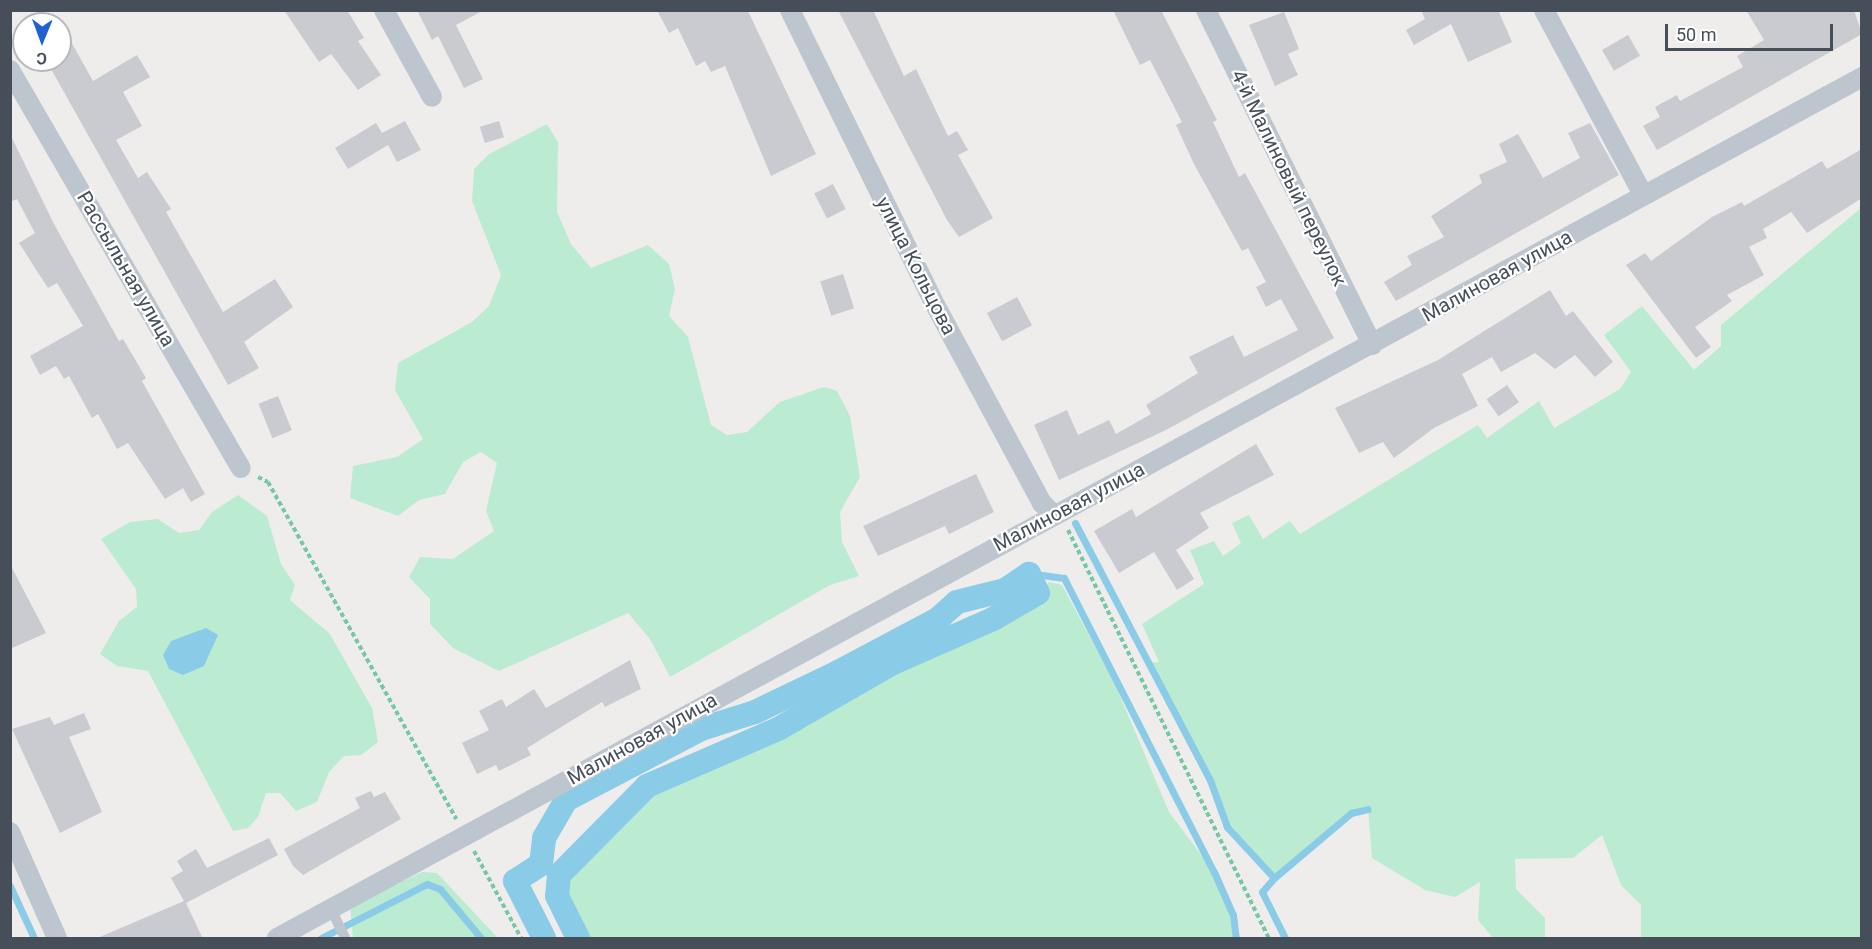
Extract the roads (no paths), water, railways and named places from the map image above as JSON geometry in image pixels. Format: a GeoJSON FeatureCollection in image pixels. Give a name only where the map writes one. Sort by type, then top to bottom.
{"type":"FeatureCollection","features":[{"type":"Feature","properties":{"kind":"street"},"geometry":{"type":"LineString","coordinates":[[384,10],[432,98]]}},
{"type":"Feature","properties":{"kind":"street","name":"улица Кольцова"},"geometry":{"type":"LineString","coordinates":[[790,10],[932,299],[1042,503],[1053,514]]}},
{"type":"Feature","properties":{"kind":"street","name":"4-й Малиновый переулок"},"geometry":{"type":"LineString","coordinates":[[1206,10],[1372,345]]}},
{"type":"Feature","properties":{"kind":"street"},"geometry":{"type":"LineString","coordinates":[[1544,10],[1642,195]]}},
{"type":"Feature","properties":{"kind":"street","name":"Рассыльная улица"},"geometry":{"type":"LineString","coordinates":[[10,70],[241,468]]}},
{"type":"Feature","properties":{"kind":"street","name":"Малиновая улица"},"geometry":{"type":"LineString","coordinates":[[277,939],[1053,514],[1372,345],[1642,195],[1862,77]]}},
{"type":"Feature","properties":{"kind":"street"},"geometry":{"type":"LineString","coordinates":[[10,832],[57,939]]}},
{"type":"Feature","properties":{"kind":"lane"},"geometry":{"type":"LineString","coordinates":[[331,909],[345,939]]}},
{"type":"Feature","properties":{"kind":"water"},"geometry":{"type":"Polygon","coordinates":[[[206,628],[218,635],[204,666],[183,675],[169,669],[163,655],[171,641],[206,628]]]}},
{"type":"Feature","properties":{"kind":"waterway"},"geometry":{"type":"LineString","coordinates":[[1075,523],[1210,780],[1227,827],[1274,878],[1351,813],[1368,809]]}},
{"type":"Feature","properties":{"kind":"waterway"},"geometry":{"type":"LineString","coordinates":[[544,938],[515,881],[541,864],[544,838],[566,800],[701,729],[755,712],[836,673],[938,619],[957,602],[1005,590],[1029,574],[1038,593],[993,619],[891,664],[778,729],[647,786],[559,875],[557,896],[578,938]]}},
{"type":"Feature","properties":{"kind":"waterway"},"geometry":{"type":"LineString","coordinates":[[1023,584],[1042,575],[1064,578],[1214,872],[1233,915],[1236,938]]}},
{"type":"Feature","properties":{"kind":"waterway"},"geometry":{"type":"LineString","coordinates":[[1274,878],[1262,892],[1285,938]]}},
{"type":"Feature","properties":{"kind":"waterway"},"geometry":{"type":"LineString","coordinates":[[321,938],[427,884],[440,889],[481,938]]}},
{"type":"Feature","properties":{"kind":"waterway"},"geometry":{"type":"LineString","coordinates":[[10,886],[34,938]]}}]}
